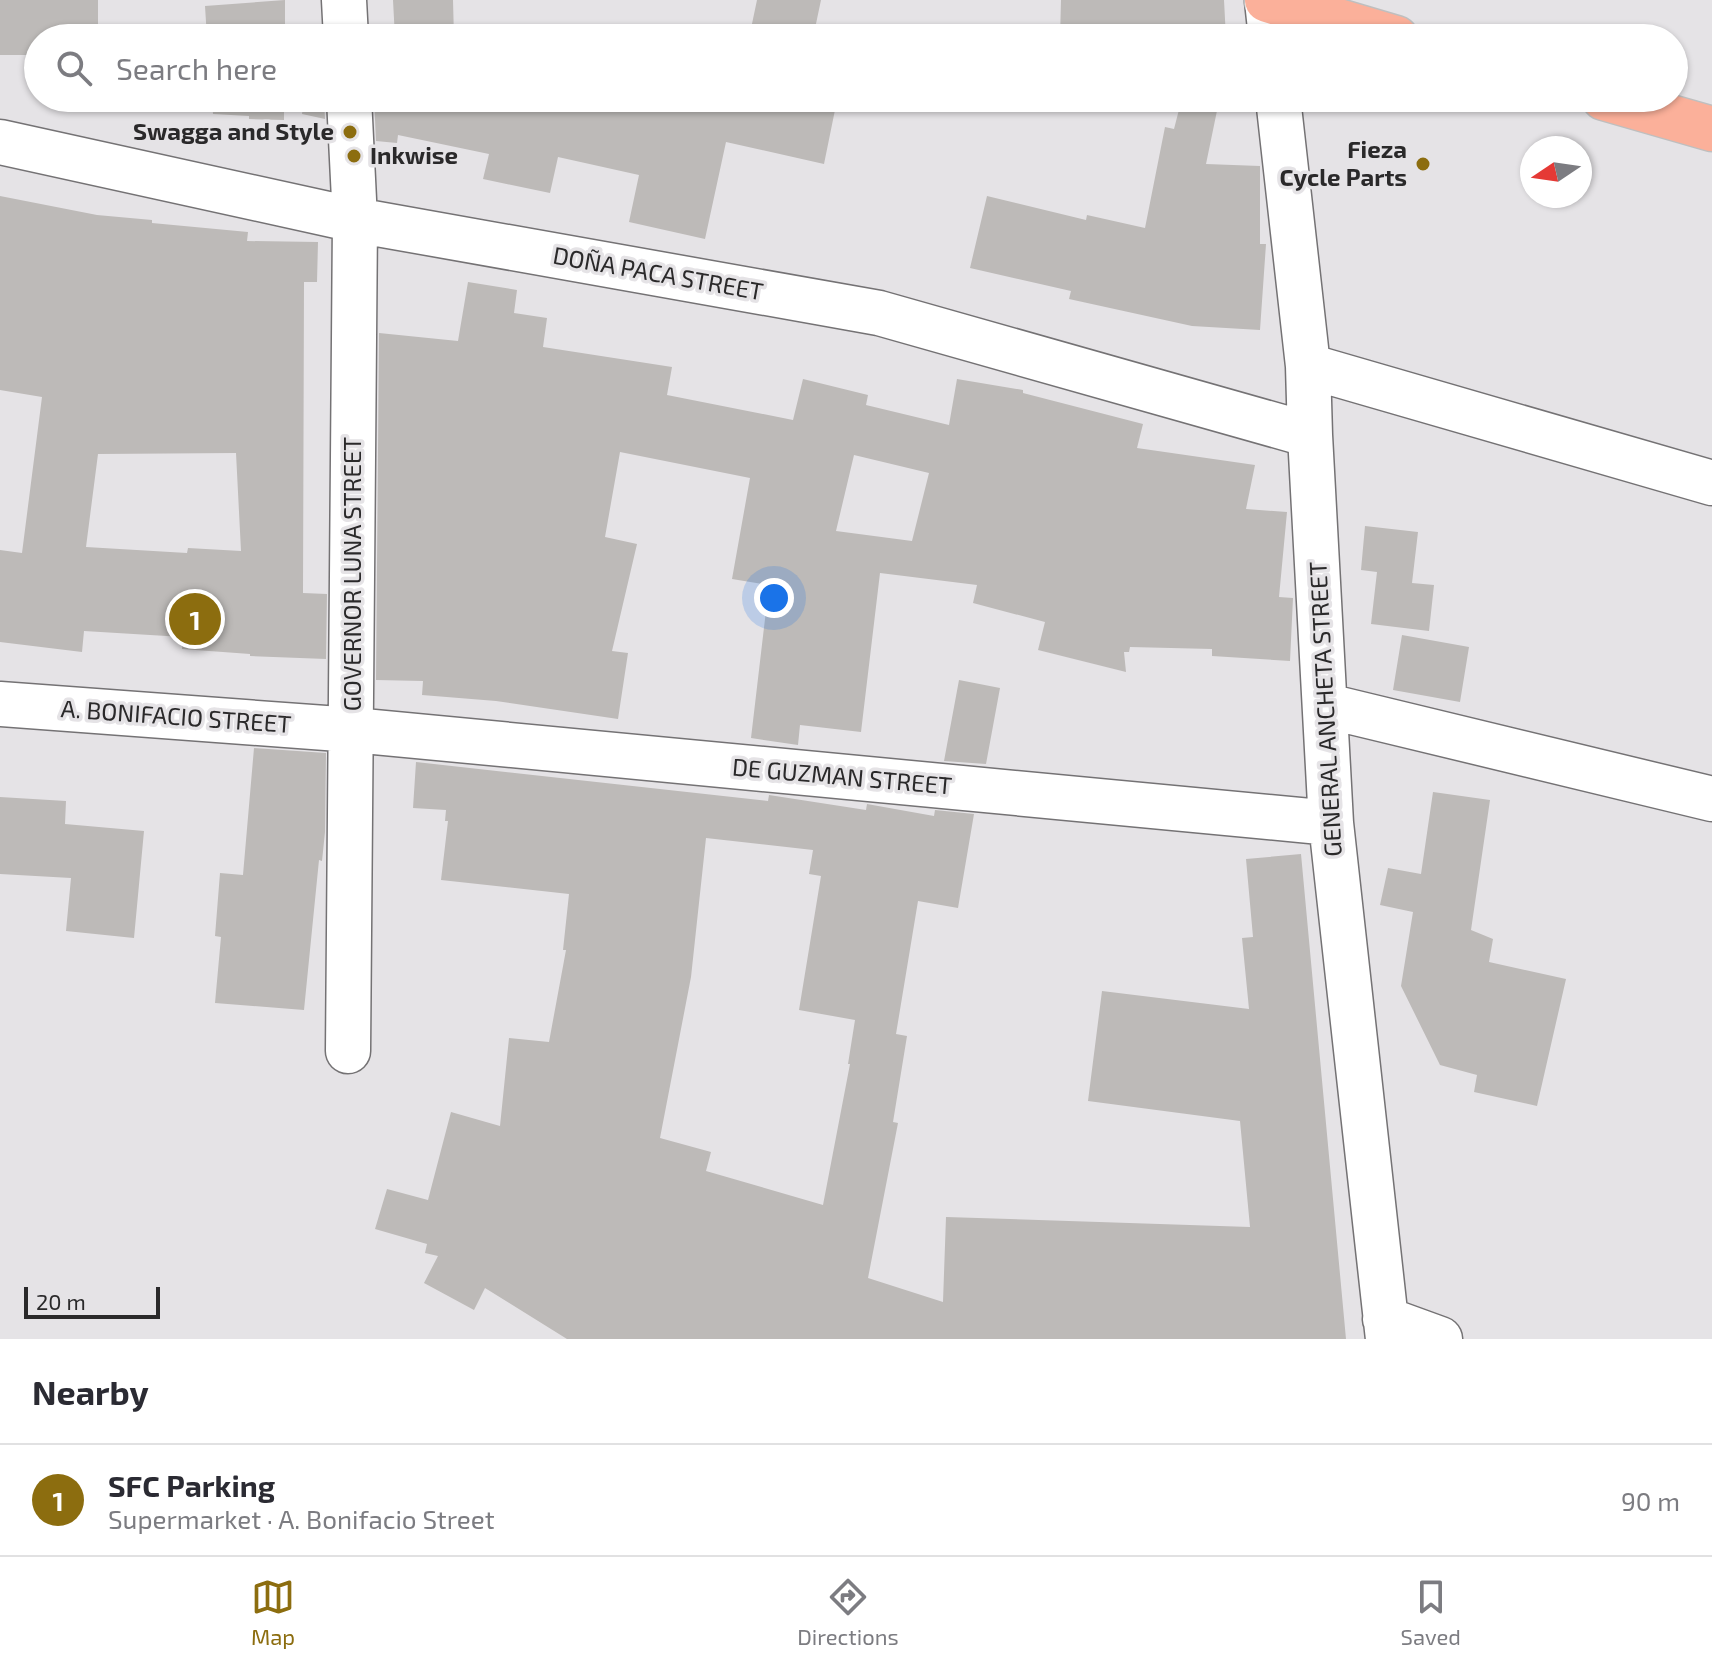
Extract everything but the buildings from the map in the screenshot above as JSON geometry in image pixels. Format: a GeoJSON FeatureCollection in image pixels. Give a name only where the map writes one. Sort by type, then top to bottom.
{"type":"FeatureCollection","features":[{"type":"Feature","properties":{"kind":"main road"},"geometry":{"type":"LineString","coordinates":[[1267,0],[1348,24]]}},
{"type":"Feature","properties":{"kind":"main road"},"geometry":{"type":"LineString","coordinates":[[1653,112],[1712,129]]}},
{"type":"Feature","properties":{"kind":"street"},"geometry":{"type":"LineString","coordinates":[[344,0],[345,24]]}},
{"type":"Feature","properties":{"kind":"street"},"geometry":{"type":"LineString","coordinates":[[1267,0],[1270,24]]}},
{"type":"Feature","properties":{"kind":"street","name":"GOVERNOR LUNA STREET"},"geometry":{"type":"LineString","coordinates":[[348,1051],[355,220],[350,112]]}},
{"type":"Feature","properties":{"kind":"street","name":"GENERAL ANCHETA STREET"},"geometry":{"type":"LineString","coordinates":[[1280,112],[1308,366],[1331,823],[1386,1329]]}},
{"type":"Feature","properties":{"kind":"street","name":"DOÑA PACA STREET"},"geometry":{"type":"LineString","coordinates":[[0,142],[355,220],[879,313],[1310,435]]}},
{"type":"Feature","properties":{"kind":"street"},"geometry":{"type":"LineString","coordinates":[[1308,366],[1712,483]]}},
{"type":"Feature","properties":{"kind":"street","name":"A. BONIFACIO STREET"},"geometry":{"type":"LineString","coordinates":[[0,704],[353,730]]}},
{"type":"Feature","properties":{"kind":"street"},"geometry":{"type":"LineString","coordinates":[[1327,706],[1712,799]]}},
{"type":"Feature","properties":{"kind":"street","name":"DE GUZMAN STREET"},"geometry":{"type":"LineString","coordinates":[[353,730],[1331,823]]}},
{"type":"Feature","properties":{"kind":"street"},"geometry":{"type":"LineString","coordinates":[[1386,1329],[1440,1339]]}},
{"type":"Feature","properties":{"kind":"place","name":"Swagga and Style"},"geometry":{"type":"Point","coordinates":[350,132]}},
{"type":"Feature","properties":{"kind":"place","name":"Inkwise"},"geometry":{"type":"Point","coordinates":[354,156]}},
{"type":"Feature","properties":{"kind":"place","name":"Fieza Cycle Parts"},"geometry":{"type":"Point","coordinates":[1423,164]}},
{"type":"Feature","properties":{"kind":"place","name":"SFC Parking"},"geometry":{"type":"Point","coordinates":[195,619]}}]}
